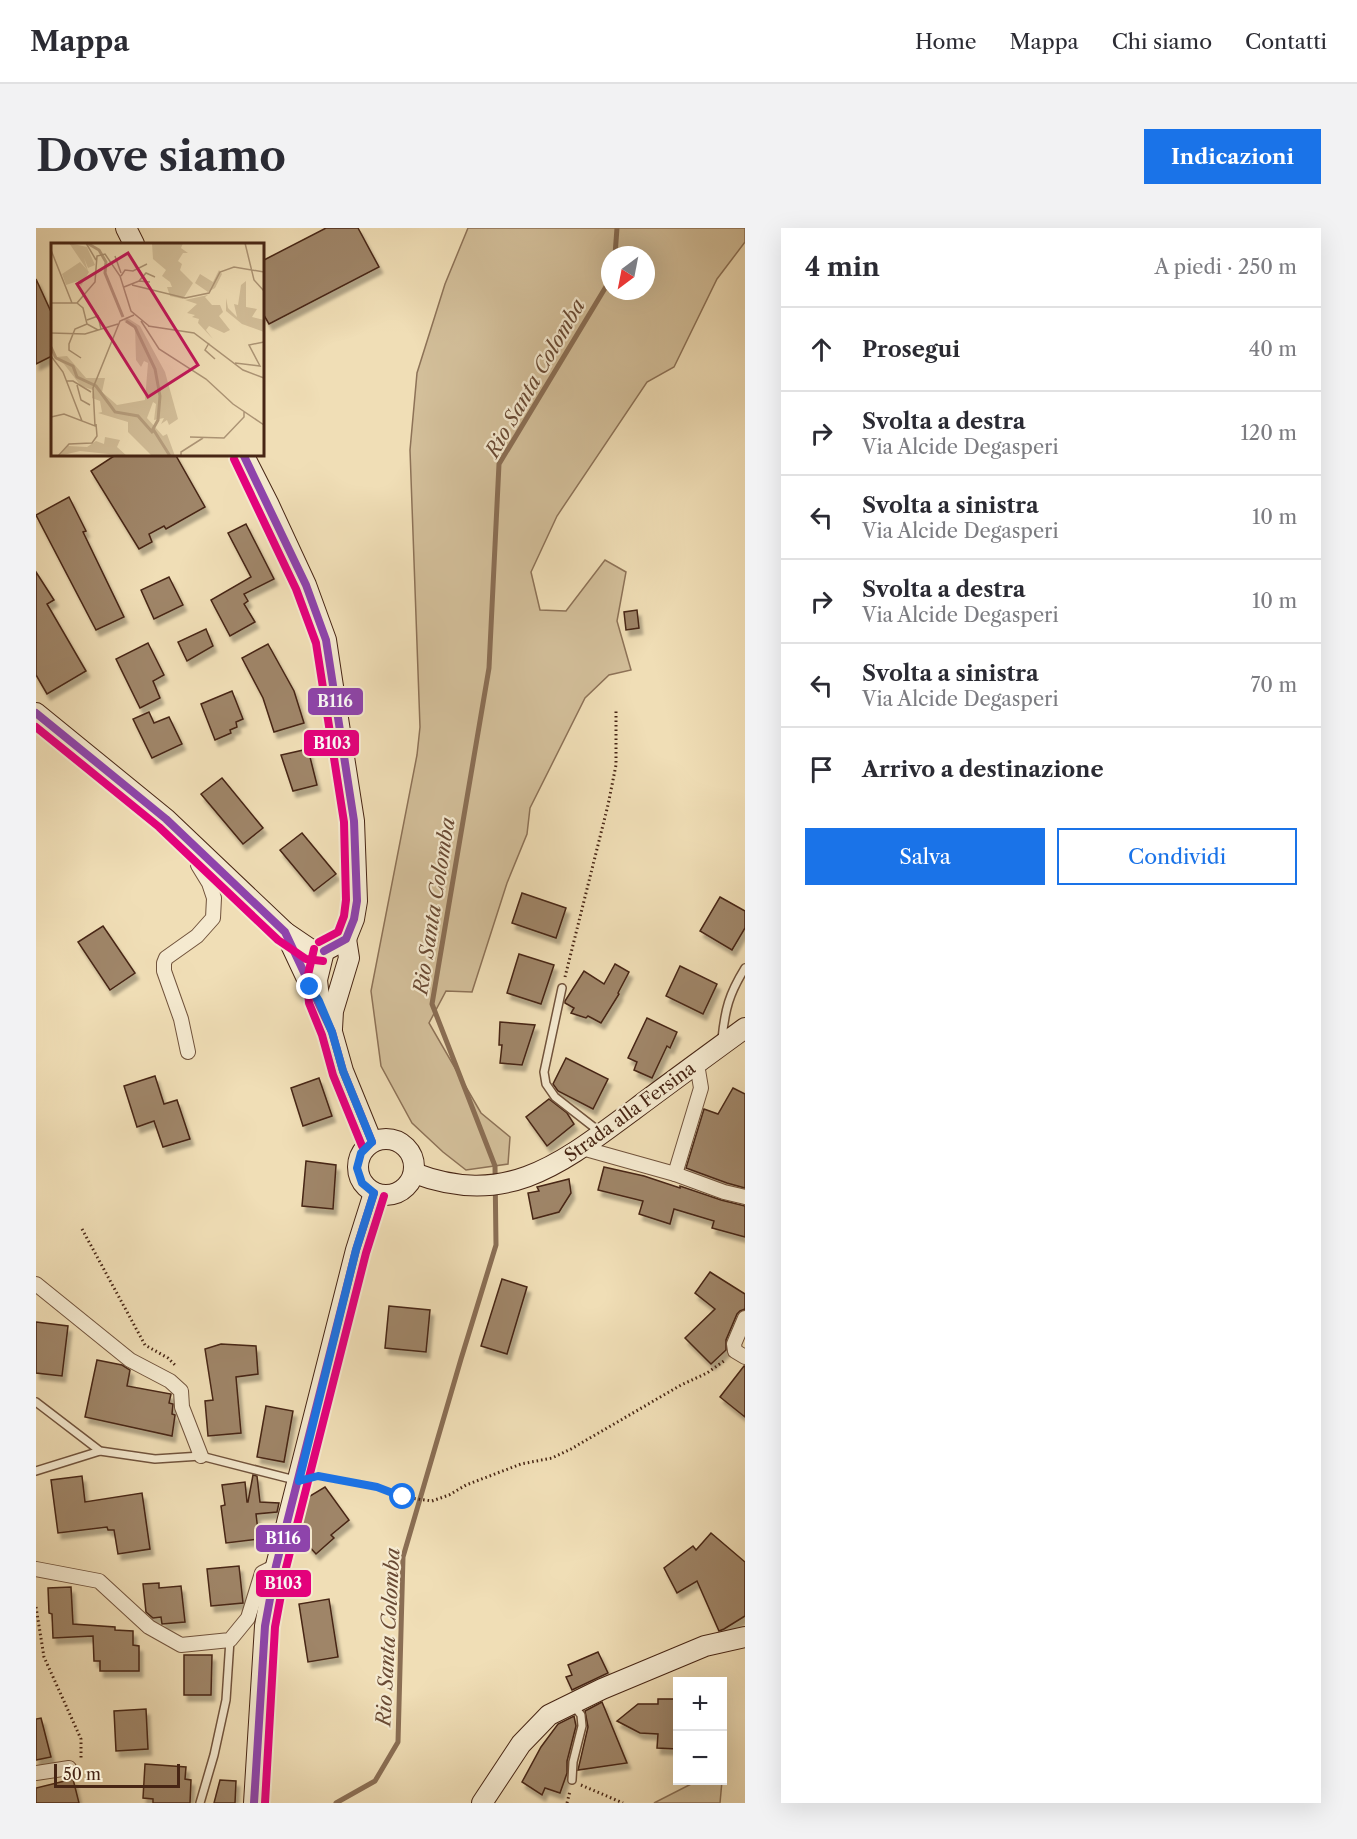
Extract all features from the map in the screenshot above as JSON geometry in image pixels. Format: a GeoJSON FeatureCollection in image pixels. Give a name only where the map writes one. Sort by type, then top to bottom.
{"type":"FeatureCollection","features":[{"type":"Feature","properties":{"kind":"street"},"geometry":{"type":"LineString","coordinates":[[126,228],[134,243]]}},
{"type":"Feature","properties":{"kind":"street"},"geometry":{"type":"LineString","coordinates":[[244,456],[306,585],[326,640],[354,821],[357,901],[354,919],[346,939],[350,958],[333,1011],[332,1032]]}},
{"type":"Feature","properties":{"kind":"street"},"geometry":{"type":"LineString","coordinates":[[36,713],[166,819],[285,932],[310,949],[324,951],[346,939]]}},
{"type":"Feature","properties":{"kind":"street"},"geometry":{"type":"LineString","coordinates":[[188,1052],[181,1019],[164,971],[164,963],[166,958],[197,936],[213,918],[214,898],[209,883],[198,866],[204,853]]}},
{"type":"Feature","properties":{"kind":"street"},"geometry":{"type":"LineString","coordinates":[[285,932],[332,1032],[343,1071],[372,1142]]}},
{"type":"Feature","properties":{"kind":"street"},"geometry":{"type":"LineString","coordinates":[[324,951],[339,989]]}},
{"type":"Feature","properties":{"kind":"street"},"geometry":{"type":"LineString","coordinates":[[319,1001],[317,980],[324,951]]}},
{"type":"Feature","properties":{"kind":"street","name":"Strada alla Fersina"},"geometry":{"type":"LineString","coordinates":[[414,1173],[435,1180],[480,1186],[508,1183],[552,1167],[602,1134],[745,1028]]}},
{"type":"Feature","properties":{"kind":"street"},"geometry":{"type":"LineString","coordinates":[[675,1174],[701,1089],[697,1064]]}},
{"type":"Feature","properties":{"kind":"street"},"geometry":{"type":"LineString","coordinates":[[384,1138],[398,1140],[408,1148],[414,1160],[414,1173],[409,1185],[399,1193],[387,1196],[374,1193],[362,1183],[357,1168],[361,1153],[372,1142],[384,1138]]}},
{"type":"Feature","properties":{"kind":"street"},"geometry":{"type":"LineString","coordinates":[[582,1148],[675,1174],[724,1192],[745,1197]]}},
{"type":"Feature","properties":{"kind":"street"},"geometry":{"type":"LineString","coordinates":[[254,1803],[265,1626],[276,1566],[356,1250],[374,1193]]}},
{"type":"Feature","properties":{"kind":"street"},"geometry":{"type":"LineString","coordinates":[[36,1284],[130,1360],[170,1381],[181,1391],[182,1407],[201,1456]]}},
{"type":"Feature","properties":{"kind":"street"},"geometry":{"type":"LineString","coordinates":[[740,1354],[734,1344],[745,1318]]}},
{"type":"Feature","properties":{"kind":"street"},"geometry":{"type":"LineString","coordinates":[[36,1569],[99,1581],[149,1627],[181,1645],[230,1640],[248,1618],[262,1573],[276,1566]]}},
{"type":"Feature","properties":{"kind":"street"},"geometry":{"type":"LineString","coordinates":[[482,1803],[521,1744],[549,1715],[602,1689],[705,1646],[745,1637]]}},
{"type":"Feature","properties":{"kind":"street"},"geometry":{"type":"LineString","coordinates":[[36,1773],[69,1768]]}},
{"type":"Feature","properties":{"kind":"lane"},"geometry":{"type":"LineString","coordinates":[[722,1045],[725,1013],[733,988],[745,968]]}},
{"type":"Feature","properties":{"kind":"lane"},"geometry":{"type":"LineString","coordinates":[[562,988],[544,1072],[546,1084],[555,1096],[602,1134]]}},
{"type":"Feature","properties":{"kind":"lane"},"geometry":{"type":"LineString","coordinates":[[36,1402],[100,1451]]}},
{"type":"Feature","properties":{"kind":"lane"},"geometry":{"type":"LineString","coordinates":[[36,1471],[100,1451],[154,1459],[201,1456],[299,1481]]}},
{"type":"Feature","properties":{"kind":"lane"},"geometry":{"type":"LineString","coordinates":[[200,1803],[214,1755],[226,1700],[230,1640]]}},
{"type":"Feature","properties":{"kind":"lane"},"geometry":{"type":"LineString","coordinates":[[571,1703],[581,1715],[582,1726],[573,1762],[572,1780]]}},
{"type":"Feature","properties":{"kind":"path"},"geometry":{"type":"LineString","coordinates":[[562,988],[616,765],[616,710]]}},
{"type":"Feature","properties":{"kind":"path"},"geometry":{"type":"LineString","coordinates":[[82,1229],[145,1345],[168,1358],[183,1376],[181,1391]]}},
{"type":"Feature","properties":{"kind":"path"},"geometry":{"type":"LineString","coordinates":[[299,1481],[318,1476],[377,1487],[413,1499],[432,1501],[521,1464],[552,1458],[571,1449],[681,1385],[708,1373],[740,1354]]}},
{"type":"Feature","properties":{"kind":"path"},"geometry":{"type":"LineString","coordinates":[[36,1607],[44,1657],[81,1739],[81,1764],[69,1768]]}},
{"type":"Feature","properties":{"kind":"path"},"geometry":{"type":"LineString","coordinates":[[572,1780],[623,1803]]}},
{"type":"Feature","properties":{"kind":"shaded area"},"geometry":{"type":"Polygon","coordinates":[[[468,228],[745,228],[745,242],[717,279],[674,367],[647,382],[557,516],[531,572],[540,610],[566,611],[605,560],[626,572],[617,621],[631,670],[609,675],[585,698],[530,808],[527,834],[507,883],[472,992],[446,991],[429,1023],[481,1113],[510,1137],[508,1164],[466,1170],[412,1123],[381,1066],[371,991],[417,755],[420,727],[410,450],[417,373],[445,284],[468,228]]]}},
{"type":"Feature","properties":{"kind":"shaded area"},"geometry":{"type":"Polygon","coordinates":[[[689,1785],[722,1785],[720,1803],[654,1803],[689,1785]]]}},
{"type":"Feature","properties":{"kind":"building"},"geometry":{"type":"Polygon","coordinates":[[[326,228],[358,228],[379,267],[269,324],[264,315],[264,260],[326,228]]]}},
{"type":"Feature","properties":{"kind":"building"},"geometry":{"type":"Polygon","coordinates":[[[36,279],[51,312],[51,356],[36,364],[36,279]]]}},
{"type":"Feature","properties":{"kind":"building"},"geometry":{"type":"Polygon","coordinates":[[[114,456],[176,456],[205,507],[166,529],[164,526],[149,534],[152,542],[139,549],[91,471],[114,456]]]}},
{"type":"Feature","properties":{"kind":"building"},"geometry":{"type":"Polygon","coordinates":[[[69,497],[86,531],[83,532],[124,617],[96,630],[36,515],[69,497]]]}},
{"type":"Feature","properties":{"kind":"building"},"geometry":{"type":"Polygon","coordinates":[[[246,524],[274,579],[244,594],[248,601],[244,604],[255,622],[230,636],[211,600],[251,577],[228,533],[246,524]]]}},
{"type":"Feature","properties":{"kind":"building"},"geometry":{"type":"Polygon","coordinates":[[[36,572],[54,600],[47,604],[86,671],[47,694],[36,675],[36,572]]]}},
{"type":"Feature","properties":{"kind":"building"},"geometry":{"type":"Polygon","coordinates":[[[169,577],[183,605],[154,619],[141,590],[169,577]]]}},
{"type":"Feature","properties":{"kind":"building"},"geometry":{"type":"Polygon","coordinates":[[[637,610],[639,628],[626,630],[624,612],[637,610]]]}},
{"type":"Feature","properties":{"kind":"building"},"geometry":{"type":"Polygon","coordinates":[[[206,629],[213,646],[187,661],[178,642],[206,629]]]}},
{"type":"Feature","properties":{"kind":"building"},"geometry":{"type":"Polygon","coordinates":[[[148,643],[164,675],[153,681],[160,698],[140,708],[116,659],[148,643]]]}},
{"type":"Feature","properties":{"kind":"building"},"geometry":{"type":"Polygon","coordinates":[[[268,644],[294,691],[304,723],[274,732],[263,698],[242,658],[268,644]]]}},
{"type":"Feature","properties":{"kind":"building"},"geometry":{"type":"Polygon","coordinates":[[[232,691],[243,719],[236,722],[237,727],[230,730],[231,733],[215,740],[201,704],[232,691]]]}},
{"type":"Feature","properties":{"kind":"building"},"geometry":{"type":"Polygon","coordinates":[[[149,712],[154,723],[169,717],[182,744],[152,758],[133,719],[149,712]]]}},
{"type":"Feature","properties":{"kind":"building"},"geometry":{"type":"Polygon","coordinates":[[[308,749],[317,785],[293,791],[281,755],[308,749]]]}},
{"type":"Feature","properties":{"kind":"building"},"geometry":{"type":"Polygon","coordinates":[[[222,778],[263,828],[243,844],[201,794],[222,778]]]}},
{"type":"Feature","properties":{"kind":"building"},"geometry":{"type":"Polygon","coordinates":[[[302,833],[336,874],[314,891],[280,850],[302,833]]]}},
{"type":"Feature","properties":{"kind":"building"},"geometry":{"type":"Polygon","coordinates":[[[522,893],[566,908],[556,938],[512,923],[522,893]]]}},
{"type":"Feature","properties":{"kind":"building"},"geometry":{"type":"Polygon","coordinates":[[[720,897],[745,911],[745,928],[732,950],[700,931],[720,897]]]}},
{"type":"Feature","properties":{"kind":"building"},"geometry":{"type":"Polygon","coordinates":[[[103,926],[135,973],[110,990],[78,942],[103,926]]]}},
{"type":"Feature","properties":{"kind":"building"},"geometry":{"type":"Polygon","coordinates":[[[519,954],[554,965],[541,1004],[507,993],[519,954]]]}},
{"type":"Feature","properties":{"kind":"building"},"geometry":{"type":"Polygon","coordinates":[[[615,964],[629,972],[619,994],[601,1023],[588,1016],[586,1018],[571,1013],[574,1008],[565,1001],[584,971],[604,984],[615,964]]]}},
{"type":"Feature","properties":{"kind":"building"},"geometry":{"type":"Polygon","coordinates":[[[680,966],[717,984],[703,1014],[666,996],[680,966]]]}},
{"type":"Feature","properties":{"kind":"building"},"geometry":{"type":"Polygon","coordinates":[[[647,1018],[677,1032],[670,1048],[667,1046],[652,1078],[634,1070],[637,1062],[628,1058],[647,1018]]]}},
{"type":"Feature","properties":{"kind":"building"},"geometry":{"type":"Polygon","coordinates":[[[500,1022],[535,1025],[522,1065],[500,1063],[502,1045],[499,1045],[500,1022]]]}},
{"type":"Feature","properties":{"kind":"building"},"geometry":{"type":"Polygon","coordinates":[[[566,1058],[608,1079],[593,1109],[558,1091],[553,1084],[566,1058]]]}},
{"type":"Feature","properties":{"kind":"building"},"geometry":{"type":"Polygon","coordinates":[[[155,1076],[164,1104],[177,1100],[190,1139],[163,1147],[154,1121],[137,1127],[124,1086],[155,1076]]]}},
{"type":"Feature","properties":{"kind":"building"},"geometry":{"type":"Polygon","coordinates":[[[319,1078],[332,1116],[303,1126],[291,1088],[319,1078]]]}},
{"type":"Feature","properties":{"kind":"building"},"geometry":{"type":"Polygon","coordinates":[[[733,1088],[745,1094],[745,1188],[686,1168],[704,1109],[718,1114],[733,1088]]]}},
{"type":"Feature","properties":{"kind":"building"},"geometry":{"type":"Polygon","coordinates":[[[549,1099],[567,1113],[574,1124],[547,1146],[526,1117],[549,1099]]]}},
{"type":"Feature","properties":{"kind":"building"},"geometry":{"type":"Polygon","coordinates":[[[306,1161],[336,1165],[333,1209],[302,1206],[306,1161]]]}},
{"type":"Feature","properties":{"kind":"building"},"geometry":{"type":"Polygon","coordinates":[[[604,1167],[644,1176],[745,1206],[745,1237],[712,1228],[714,1221],[674,1209],[670,1224],[639,1214],[643,1201],[598,1190],[604,1167]]]}},
{"type":"Feature","properties":{"kind":"building"},"geometry":{"type":"Polygon","coordinates":[[[569,1179],[571,1193],[559,1212],[533,1219],[528,1193],[539,1191],[537,1187],[569,1179]]]}},
{"type":"Feature","properties":{"kind":"building"},"geometry":{"type":"Polygon","coordinates":[[[710,1272],[745,1294],[745,1309],[737,1314],[726,1340],[726,1350],[711,1364],[685,1338],[715,1309],[695,1293],[710,1272]]]}},
{"type":"Feature","properties":{"kind":"building"},"geometry":{"type":"Polygon","coordinates":[[[502,1279],[527,1287],[507,1354],[481,1346],[502,1279]]]}},
{"type":"Feature","properties":{"kind":"building"},"geometry":{"type":"Polygon","coordinates":[[[389,1306],[430,1310],[426,1352],[385,1348],[389,1306]]]}},
{"type":"Feature","properties":{"kind":"building"},"geometry":{"type":"Polygon","coordinates":[[[36,1322],[68,1326],[62,1376],[36,1373],[36,1322]]]}},
{"type":"Feature","properties":{"kind":"building"},"geometry":{"type":"Polygon","coordinates":[[[221,1344],[256,1346],[258,1374],[236,1377],[241,1433],[208,1436],[205,1401],[213,1400],[205,1349],[221,1344]]]}},
{"type":"Feature","properties":{"kind":"building"},"geometry":{"type":"Polygon","coordinates":[[[97,1360],[122,1365],[130,1370],[127,1386],[171,1394],[169,1403],[173,1404],[172,1414],[175,1415],[172,1436],[85,1417],[97,1360]]]}},
{"type":"Feature","properties":{"kind":"building"},"geometry":{"type":"Polygon","coordinates":[[[745,1366],[745,1417],[720,1397],[745,1366]]]}},
{"type":"Feature","properties":{"kind":"building"},"geometry":{"type":"Polygon","coordinates":[[[266,1406],[293,1411],[284,1462],[257,1457],[266,1406]]]}},
{"type":"Feature","properties":{"kind":"building"},"geometry":{"type":"Polygon","coordinates":[[[253,1475],[257,1476],[260,1502],[279,1503],[277,1512],[256,1514],[259,1539],[226,1543],[221,1506],[225,1505],[222,1485],[245,1482],[248,1502],[253,1475]]]}},
{"type":"Feature","properties":{"kind":"building"},"geometry":{"type":"Polygon","coordinates":[[[82,1476],[85,1502],[142,1493],[150,1549],[118,1554],[114,1530],[108,1530],[107,1527],[58,1533],[51,1480],[82,1476]]]}},
{"type":"Feature","properties":{"kind":"building"},"geometry":{"type":"Polygon","coordinates":[[[325,1487],[349,1520],[331,1535],[334,1538],[316,1554],[297,1533],[304,1505],[310,1496],[325,1487]]]}},
{"type":"Feature","properties":{"kind":"building"},"geometry":{"type":"Polygon","coordinates":[[[711,1533],[745,1562],[745,1616],[719,1631],[697,1581],[677,1593],[664,1568],[693,1546],[696,1550],[711,1533]]]}},
{"type":"Feature","properties":{"kind":"building"},"geometry":{"type":"Polygon","coordinates":[[[239,1566],[243,1603],[211,1606],[207,1569],[239,1566]]]}},
{"type":"Feature","properties":{"kind":"building"},"geometry":{"type":"Polygon","coordinates":[[[159,1583],[159,1588],[181,1586],[185,1622],[162,1624],[161,1617],[153,1618],[146,1612],[143,1584],[159,1583]]]}},
{"type":"Feature","properties":{"kind":"building"},"geometry":{"type":"Polygon","coordinates":[[[71,1587],[73,1624],[115,1627],[115,1630],[133,1631],[133,1645],[139,1646],[139,1671],[100,1671],[100,1661],[94,1661],[93,1636],[53,1638],[48,1588],[71,1587]]]}},
{"type":"Feature","properties":{"kind":"building"},"geometry":{"type":"Polygon","coordinates":[[[329,1599],[338,1657],[308,1662],[299,1604],[329,1599]]]}},
{"type":"Feature","properties":{"kind":"building"},"geometry":{"type":"Polygon","coordinates":[[[598,1652],[608,1673],[572,1690],[566,1677],[572,1675],[568,1665],[598,1652]]]}},
{"type":"Feature","properties":{"kind":"building"},"geometry":{"type":"Polygon","coordinates":[[[184,1655],[212,1655],[211,1695],[184,1695],[184,1655]]]}},
{"type":"Feature","properties":{"kind":"building"},"geometry":{"type":"Polygon","coordinates":[[[658,1699],[673,1699],[673,1749],[657,1748],[658,1734],[640,1733],[617,1721],[638,1704],[658,1704],[658,1699]]]}},
{"type":"Feature","properties":{"kind":"building"},"geometry":{"type":"Polygon","coordinates":[[[602,1702],[627,1763],[578,1770],[588,1727],[585,1711],[602,1702]]]}},
{"type":"Feature","properties":{"kind":"building"},"geometry":{"type":"Polygon","coordinates":[[[146,1709],[148,1749],[116,1751],[114,1711],[146,1709]]]}},
{"type":"Feature","properties":{"kind":"building"},"geometry":{"type":"Polygon","coordinates":[[[574,1716],[576,1726],[567,1761],[567,1773],[560,1793],[545,1788],[542,1795],[522,1782],[541,1747],[558,1724],[574,1716]]]}},
{"type":"Feature","properties":{"kind":"building"},"geometry":{"type":"Polygon","coordinates":[[[41,1718],[51,1757],[36,1760],[36,1719],[41,1718]]]}},
{"type":"Feature","properties":{"kind":"building"},"geometry":{"type":"Polygon","coordinates":[[[145,1764],[186,1767],[185,1779],[191,1780],[190,1803],[153,1803],[153,1799],[143,1798],[145,1764]]]}},
{"type":"Feature","properties":{"kind":"building"},"geometry":{"type":"Polygon","coordinates":[[[73,1779],[79,1803],[36,1803],[36,1788],[73,1779]]]}},
{"type":"Feature","properties":{"kind":"building"},"geometry":{"type":"Polygon","coordinates":[[[220,1780],[236,1781],[235,1803],[214,1803],[220,1780]]]}},
{"type":"Feature","properties":{"kind":"waterway","name":"Rio Santa Colomba"},"geometry":{"type":"LineString","coordinates":[[616,246],[617,228]]}},
{"type":"Feature","properties":{"kind":"waterway","name":"Rio Santa Colomba"},"geometry":{"type":"LineString","coordinates":[[336,1803],[375,1781],[398,1742],[403,1557],[496,1245],[495,1166],[432,1004],[489,668],[499,464],[601,295]]}},
{"type":"Feature","properties":{"kind":"transit line","name":"B116"},"geometry":{"type":"LineString","coordinates":[[244,456],[306,585],[326,640],[354,821],[357,901],[354,919],[346,939],[324,951]]}},
{"type":"Feature","properties":{"kind":"transit line","name":"B103"},"geometry":{"type":"LineString","coordinates":[[234,459],[296,589],[316,643],[344,822],[346,900],[344,916],[338,932],[319,942]]}},
{"type":"Feature","properties":{"kind":"transit line","name":"B116"},"geometry":{"type":"LineString","coordinates":[[36,713],[166,819],[285,932],[332,1032],[343,1071],[372,1142]]}},
{"type":"Feature","properties":{"kind":"transit line","name":"B103"},"geometry":{"type":"LineString","coordinates":[[36,727],[159,827],[278,940],[306,959],[323,961]]}},
{"type":"Feature","properties":{"kind":"transit line","name":"B103"},"geometry":{"type":"LineString","coordinates":[[314,949],[307,979],[309,1003],[322,1035],[333,1075],[362,1146]]}},
{"type":"Feature","properties":{"kind":"transit line","name":"B116"},"geometry":{"type":"LineString","coordinates":[[254,1803],[265,1626],[276,1566],[356,1250],[374,1193]]}},
{"type":"Feature","properties":{"kind":"transit line","name":"B103"},"geometry":{"type":"LineString","coordinates":[[265,1803],[275,1627],[286,1568],[366,1253],[384,1196]]}},
{"type":"Feature","properties":{"kind":"route"},"geometry":{"type":"LineString","coordinates":[[310,987],[319,1001],[332,1032],[343,1071],[372,1142],[361,1153],[357,1168],[362,1183],[374,1193],[356,1250],[299,1481],[318,1476],[377,1487],[403,1497]]}}]}
